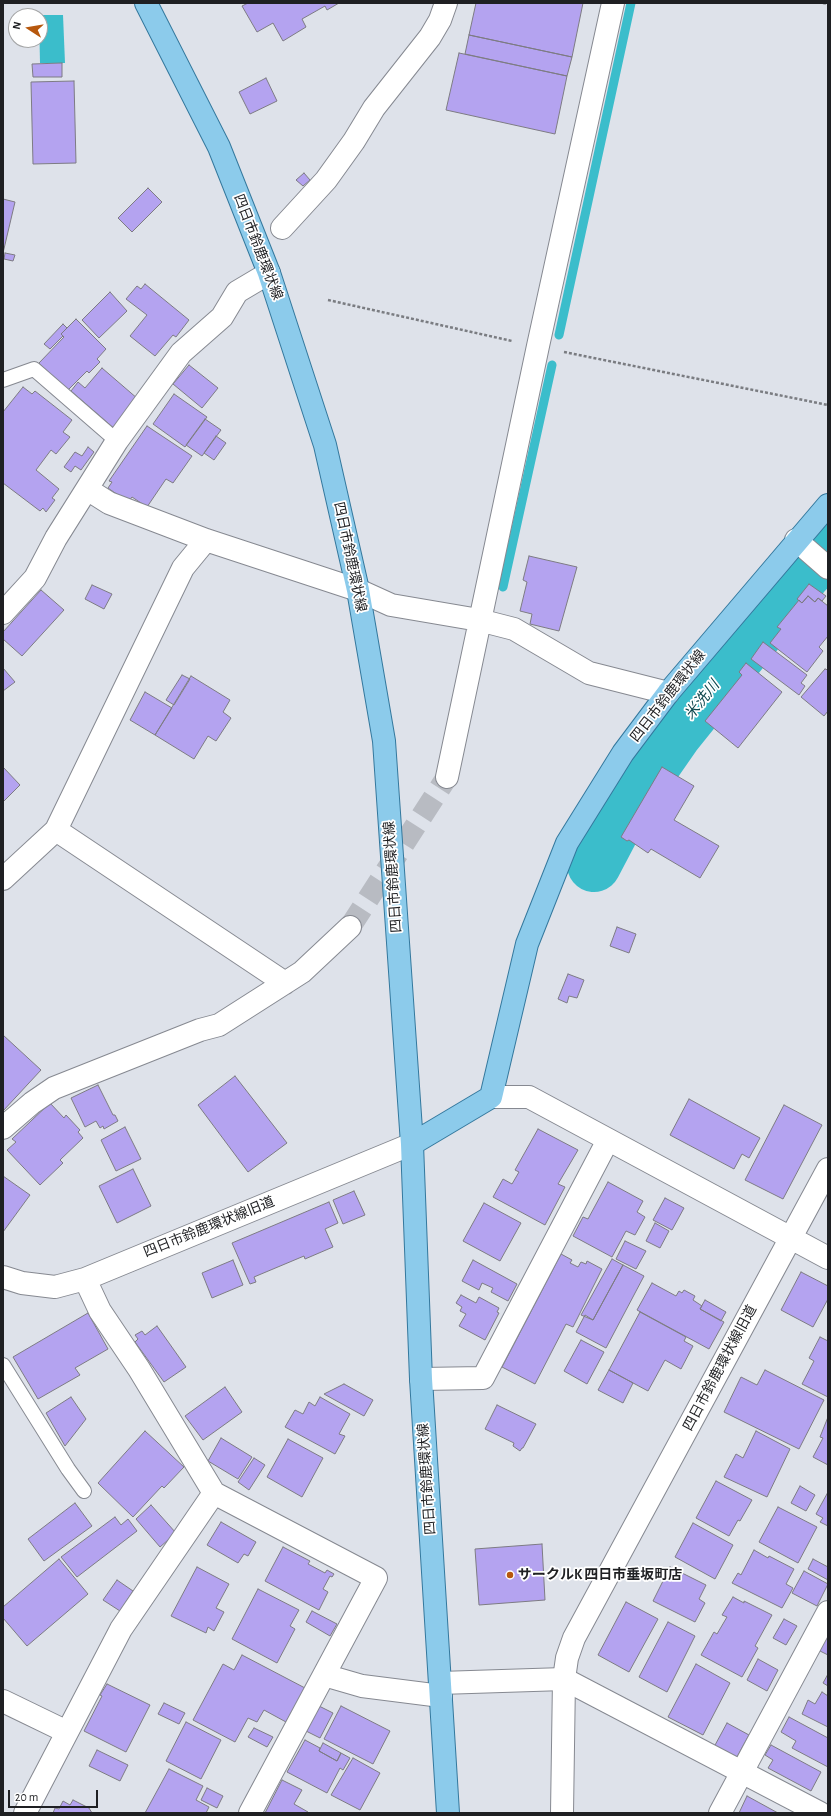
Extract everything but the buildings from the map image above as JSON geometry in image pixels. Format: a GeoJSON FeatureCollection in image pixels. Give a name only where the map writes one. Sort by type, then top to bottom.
{"type":"FeatureCollection","features":[{"type":"Feature","properties":{"kind":"main road","name":"四日市鈴鹿環状線"},"geometry":{"type":"LineString","coordinates":[[146,3],[180,66],[218,147],[270,273],[325,445],[358,590],[384,741],[412,1144],[421,1379],[448,1813]]}},
{"type":"Feature","properties":{"kind":"main road","name":"四日市鈴鹿環状線"},"geometry":{"type":"LineString","coordinates":[[491,1097],[527,944],[567,843],[623,753],[668,693],[801,545],[828,505]]}},
{"type":"Feature","properties":{"kind":"main road"},"geometry":{"type":"LineString","coordinates":[[412,1144],[491,1097]]}},
{"type":"Feature","properties":{"kind":"street"},"geometry":{"type":"LineString","coordinates":[[282,228],[326,180],[354,141],[374,108],[430,38],[440,20],[446,3]]}},
{"type":"Feature","properties":{"kind":"street"},"geometry":{"type":"LineString","coordinates":[[446,777],[613,3]]}},
{"type":"Feature","properties":{"kind":"street"},"geometry":{"type":"LineString","coordinates":[[4,610],[35,578],[56,538],[116,441],[181,354],[222,317],[237,292],[270,273]]}},
{"type":"Feature","properties":{"kind":"street"},"geometry":{"type":"LineString","coordinates":[[87,489],[108,503],[206,540],[358,590],[391,605],[479,620],[514,629],[589,673],[668,693]]}},
{"type":"Feature","properties":{"kind":"street"},"geometry":{"type":"LineString","coordinates":[[3,879],[56,830],[183,568],[206,540]]}},
{"type":"Feature","properties":{"kind":"street"},"geometry":{"type":"LineString","coordinates":[[801,545],[828,568]]}},
{"type":"Feature","properties":{"kind":"street"},"geometry":{"type":"LineString","coordinates":[[56,830],[285,983]]}},
{"type":"Feature","properties":{"kind":"street"},"geometry":{"type":"LineString","coordinates":[[3,1128],[32,1102],[54,1088],[200,1030],[219,1025],[302,972],[350,926]]}},
{"type":"Feature","properties":{"kind":"street"},"geometry":{"type":"LineString","coordinates":[[491,1097],[528,1097],[828,1258]]}},
{"type":"Feature","properties":{"kind":"street"},"geometry":{"type":"LineString","coordinates":[[421,1379],[483,1378],[608,1140]]}},
{"type":"Feature","properties":{"kind":"street","name":"四日市鈴鹿環状線旧道"},"geometry":{"type":"LineString","coordinates":[[3,1277],[22,1283],[56,1287],[85,1279],[412,1144]]}},
{"type":"Feature","properties":{"kind":"street","name":"四日市鈴鹿環状線旧道"},"geometry":{"type":"LineString","coordinates":[[562,1813],[564,1679],[567,1658],[574,1638],[828,1169]]}},
{"type":"Feature","properties":{"kind":"street"},"geometry":{"type":"LineString","coordinates":[[85,1279],[100,1311],[139,1369],[214,1493],[376,1578],[250,1813]]}},
{"type":"Feature","properties":{"kind":"street"},"geometry":{"type":"LineString","coordinates":[[25,1813],[121,1629],[214,1493]]}},
{"type":"Feature","properties":{"kind":"street"},"geometry":{"type":"LineString","coordinates":[[720,1813],[828,1612]]}},
{"type":"Feature","properties":{"kind":"street"},"geometry":{"type":"LineString","coordinates":[[324,1675],[362,1686],[441,1690],[564,1679],[820,1813]]}},
{"type":"Feature","properties":{"kind":"street"},"geometry":{"type":"LineString","coordinates":[[3,1701],[67,1732]]}},
{"type":"Feature","properties":{"kind":"lane"},"geometry":{"type":"LineString","coordinates":[[3,380],[34,369],[116,441]]}},
{"type":"Feature","properties":{"kind":"lane"},"geometry":{"type":"LineString","coordinates":[[3,1365],[84,1491]]}},
{"type":"Feature","properties":{"kind":"path"},"geometry":{"type":"LineString","coordinates":[[823,3],[828,4]]}},
{"type":"Feature","properties":{"kind":"path"},"geometry":{"type":"LineString","coordinates":[[328,300],[538,346],[828,405]]}},
{"type":"Feature","properties":{"kind":"water"},"geometry":{"type":"Polygon","coordinates":[[[48,15],[63,15],[65,63],[40,63],[40,48],[48,48],[48,15]]]}},
{"type":"Feature","properties":{"kind":"waterway"},"geometry":{"type":"LineString","coordinates":[[559,335],[631,3]]}},
{"type":"Feature","properties":{"kind":"waterway"},"geometry":{"type":"LineString","coordinates":[[503,587],[552,365]]}},
{"type":"Feature","properties":{"kind":"waterway","name":"米洗川"},"geometry":{"type":"LineString","coordinates":[[594,865],[625,806],[675,734],[803,575],[828,548]]}},
{"type":"Feature","properties":{"kind":"tunnel"},"geometry":{"type":"LineString","coordinates":[[350,927],[447,777]]}},
{"type":"Feature","properties":{"kind":"place","name":"サークルK 四日市垂坂町店"},"geometry":{"type":"Point","coordinates":[510,1575]}}]}
